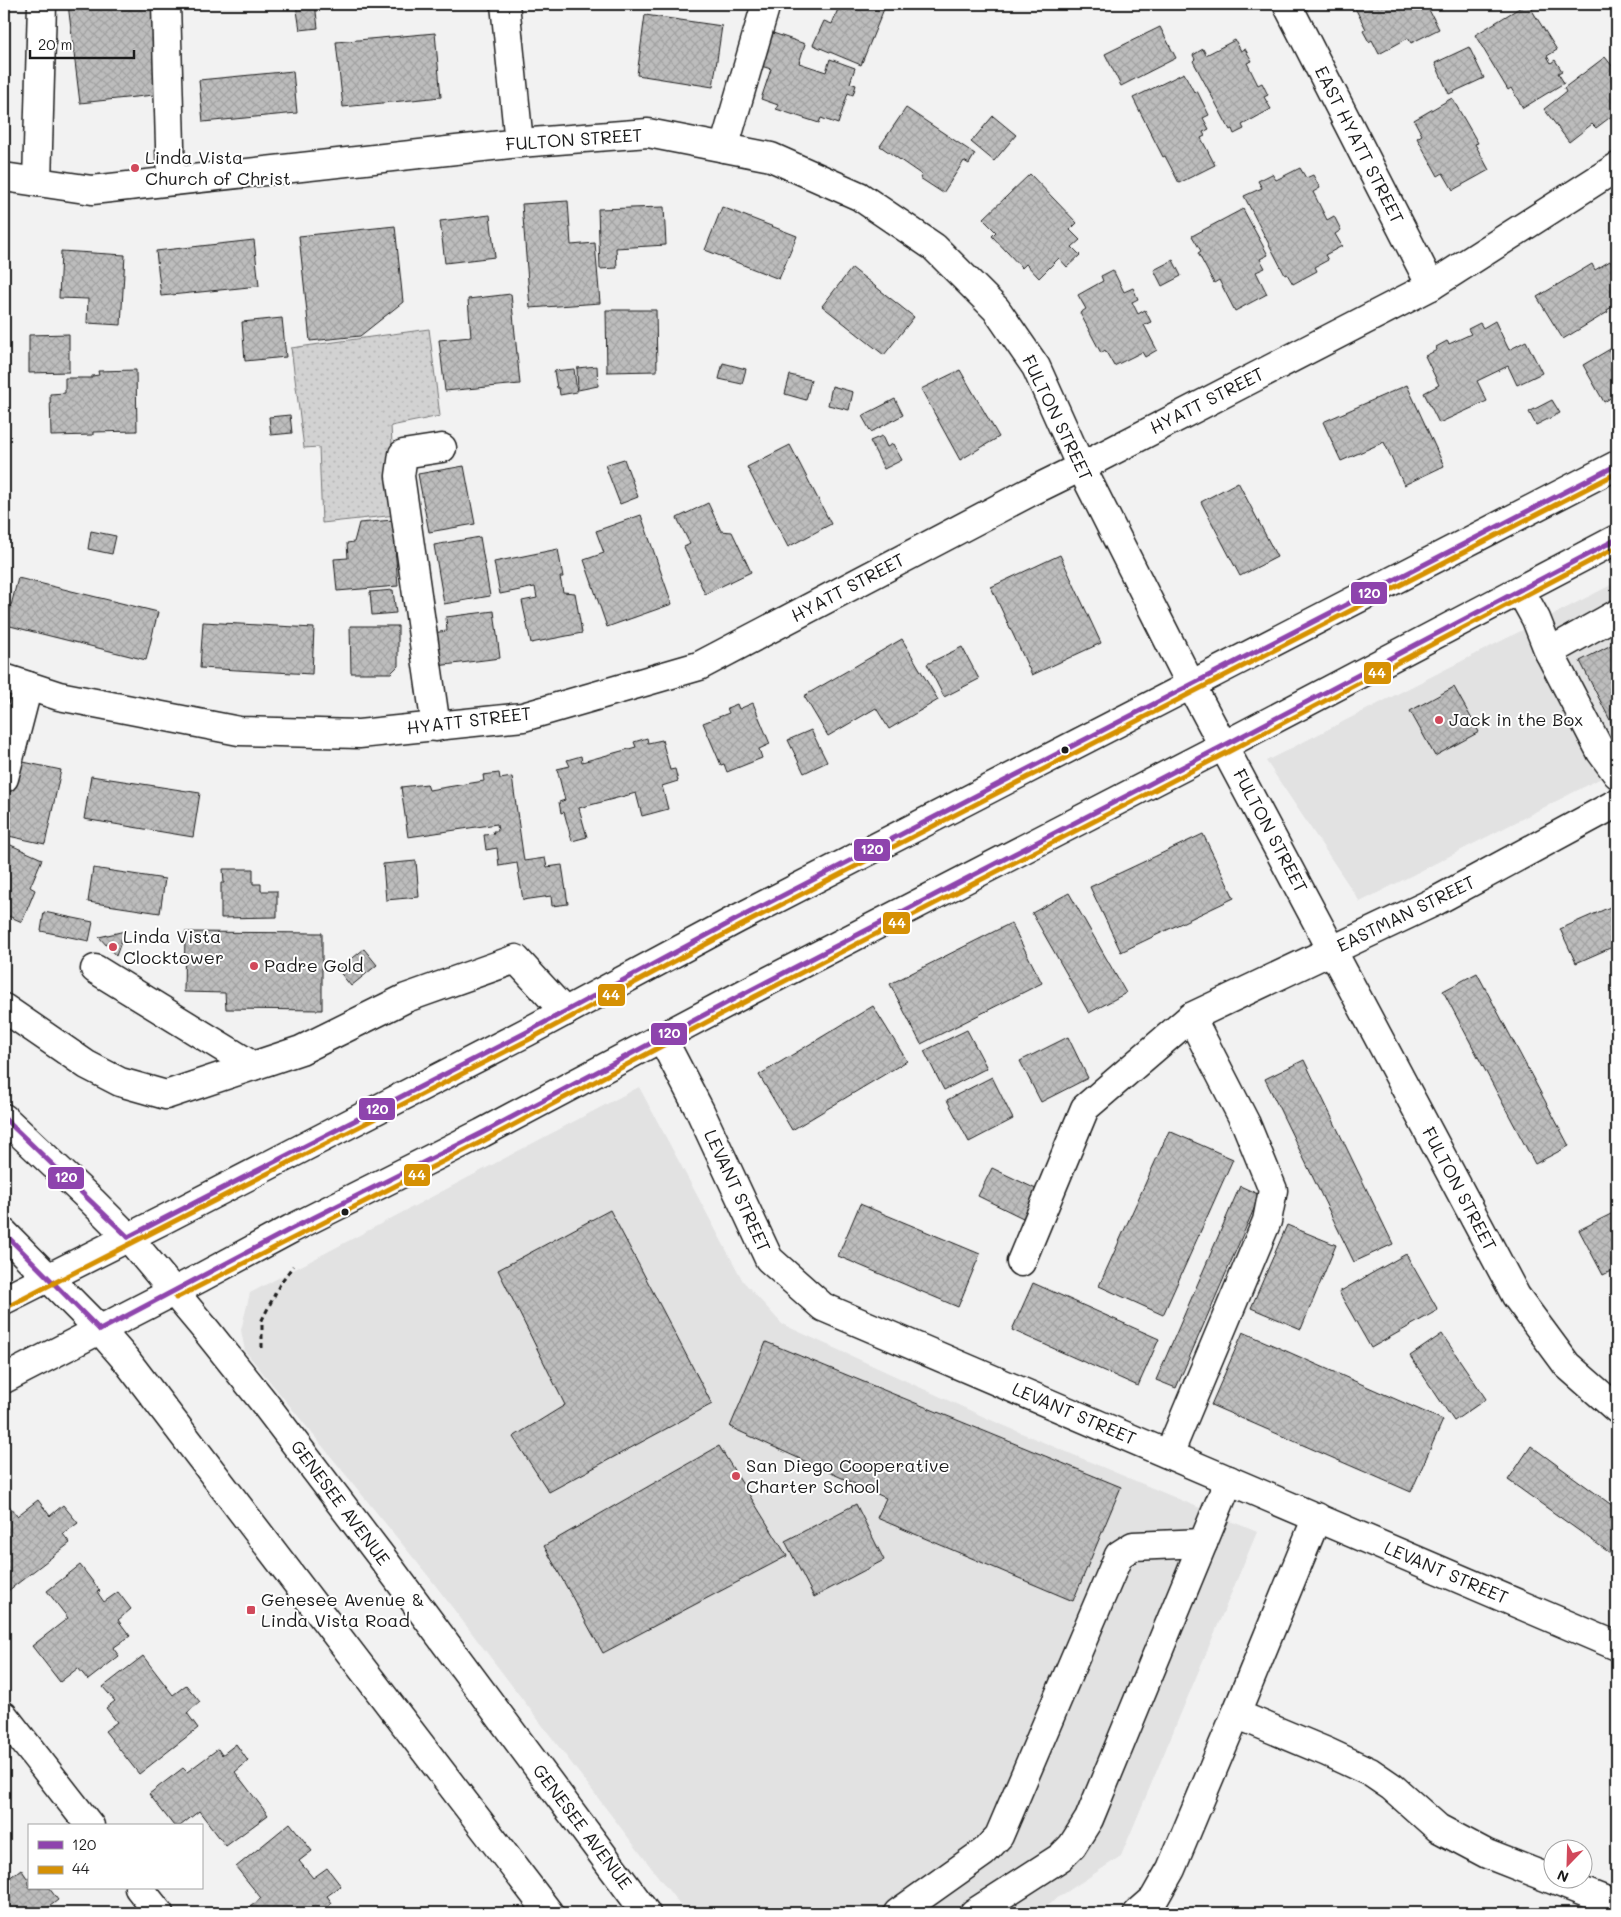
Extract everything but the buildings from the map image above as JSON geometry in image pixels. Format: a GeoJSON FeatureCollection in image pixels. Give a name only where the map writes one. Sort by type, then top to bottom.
{"type":"FeatureCollection","features":[{"type":"Feature","properties":{"kind":"street"},"geometry":{"type":"LineString","coordinates":[[37,182],[42,4]]}},
{"type":"Feature","properties":{"kind":"street"},"geometry":{"type":"LineString","coordinates":[[166,4],[171,181]]}},
{"type":"Feature","properties":{"kind":"street"},"geometry":{"type":"LineString","coordinates":[[505,4],[519,143]]}},
{"type":"Feature","properties":{"kind":"street"},"geometry":{"type":"LineString","coordinates":[[724,148],[766,4]]}},
{"type":"Feature","properties":{"kind":"street","name":"EAST HYATT STREET"},"geometry":{"type":"LineString","coordinates":[[1287,4],[1431,286]]}},
{"type":"Feature","properties":{"kind":"street","name":"FULTON STREET"},"geometry":{"type":"LineString","coordinates":[[4,177],[92,190],[519,143],[648,133],[771,157],[859,196],[934,247],[996,309],[1036,367],[1081,467],[1191,684],[1516,1296],[1567,1365],[1617,1409]]}},
{"type":"Feature","properties":{"kind":"street","name":"HYATT STREET"},"geometry":{"type":"LineString","coordinates":[[16,682],[59,696],[239,731],[359,734],[523,716],[700,666],[1028,493],[1431,286],[1617,167]]}},
{"type":"Feature","properties":{"kind":"street"},"geometry":{"type":"LineString","coordinates":[[436,727],[400,476],[403,454],[442,448]]}},
{"type":"Feature","properties":{"kind":"street"},"geometry":{"type":"LineString","coordinates":[[4,1300],[564,1012],[737,919],[1617,465]]}},
{"type":"Feature","properties":{"kind":"street"},"geometry":{"type":"LineString","coordinates":[[4,1379],[173,1290],[482,1133],[751,990],[1520,590],[1615,548]]}},
{"type":"Feature","properties":{"kind":"street"},"geometry":{"type":"LineString","coordinates":[[1520,590],[1536,620],[1549,652],[1601,752],[1617,774]]}},
{"type":"Feature","properties":{"kind":"street"},"geometry":{"type":"LineString","coordinates":[[1549,652],[1617,614]]}},
{"type":"Feature","properties":{"kind":"street"},"geometry":{"type":"LineString","coordinates":[[4,778],[16,682]]}},
{"type":"Feature","properties":{"kind":"street","name":"EASTMAN STREET"},"geometry":{"type":"LineString","coordinates":[[1021,1262],[1085,1108],[1191,1017],[1434,902],[1617,803]]}},
{"type":"Feature","properties":{"kind":"street"},"geometry":{"type":"LineString","coordinates":[[4,1008],[87,1065],[120,1082],[166,1095],[301,1050],[406,998],[516,959],[564,1012]]}},
{"type":"Feature","properties":{"kind":"street"},"geometry":{"type":"LineString","coordinates":[[95,969],[253,1066]]}},
{"type":"Feature","properties":{"kind":"street"},"geometry":{"type":"LineString","coordinates":[[1169,1454],[1267,1221],[1273,1190],[1246,1124],[1191,1017]]}},
{"type":"Feature","properties":{"kind":"street","name":"LEVANT STREET"},"geometry":{"type":"LineString","coordinates":[[662,1038],[700,1111],[769,1259],[823,1307],[1617,1646]]}},
{"type":"Feature","properties":{"kind":"street","name":"GENESEE AVENUE"},"geometry":{"type":"LineString","coordinates":[[4,1118],[128,1237],[262,1400],[646,1913]]}},
{"type":"Feature","properties":{"kind":"street"},"geometry":{"type":"LineString","coordinates":[[4,1233],[100,1330],[133,1368],[549,1913]]}},
{"type":"Feature","properties":{"kind":"street"},"geometry":{"type":"LineString","coordinates":[[974,1913],[1061,1857],[1072,1846],[1089,1819],[1229,1480]]}},
{"type":"Feature","properties":{"kind":"street"},"geometry":{"type":"LineString","coordinates":[[1138,1913],[1154,1898],[1171,1869],[1317,1517]]}},
{"type":"Feature","properties":{"kind":"street"},"geometry":{"type":"LineString","coordinates":[[898,1913],[984,1852],[999,1836],[1119,1555],[1133,1546],[1203,1543]]}},
{"type":"Feature","properties":{"kind":"street"},"geometry":{"type":"LineString","coordinates":[[1236,1714],[1328,1752],[1370,1772],[1392,1787],[1438,1828],[1487,1854],[1617,1905]]}},
{"type":"Feature","properties":{"kind":"street"},"geometry":{"type":"LineString","coordinates":[[4,1716],[88,1824]]}},
{"type":"Feature","properties":{"kind":"street"},"geometry":{"type":"LineString","coordinates":[[141,1890],[159,1913]]}},
{"type":"Feature","properties":{"kind":"path"},"geometry":{"type":"LineString","coordinates":[[262,1356],[262,1320],[281,1282],[293,1266]]}},
{"type":"Feature","properties":{"kind":"shaded area"},"geometry":{"type":"Polygon","coordinates":[[[429,329],[440,416],[391,426],[396,515],[322,523],[319,447],[304,448],[291,348],[429,329]]]}},
{"type":"Feature","properties":{"kind":"shaded area"},"geometry":{"type":"Polygon","coordinates":[[[1617,582],[1617,770],[1360,902],[1266,761],[1617,582]]]}},
{"type":"Feature","properties":{"kind":"shaded area","name":"San Diego Cooperative Charter School"},"geometry":{"type":"Polygon","coordinates":[[[639,1087],[743,1281],[782,1324],[993,1421],[1257,1532],[1121,1856],[1035,1913],[686,1913],[429,1577],[245,1351],[241,1330],[250,1293],[639,1087]]]}},
{"type":"Feature","properties":{"kind":"transit line","name":"120"},"geometry":{"type":"LineString","coordinates":[[128,1237],[527,1032],[737,919],[1617,465]]}},
{"type":"Feature","properties":{"kind":"transit line","name":"44"},"geometry":{"type":"LineString","coordinates":[[7,1307],[530,1039],[740,926],[1617,473]]}},
{"type":"Feature","properties":{"kind":"transit line","name":"120"},"geometry":{"type":"LineString","coordinates":[[100,1330],[291,1229],[482,1133],[751,990],[1225,745],[1617,539]]}},
{"type":"Feature","properties":{"kind":"transit line","name":"44"},"geometry":{"type":"LineString","coordinates":[[176,1298],[485,1140],[754,997],[1228,752],[1617,547]]}},
{"type":"Feature","properties":{"kind":"transit line","name":"120"},"geometry":{"type":"LineString","coordinates":[[4,1118],[128,1237]]}},
{"type":"Feature","properties":{"kind":"transit line","name":"120"},"geometry":{"type":"LineString","coordinates":[[4,1233],[100,1330]]}},
{"type":"Feature","properties":{"kind":"place","name":"Linda Vista Church of Christ"},"geometry":{"type":"Point","coordinates":[135,168]}},
{"type":"Feature","properties":{"kind":"place","name":"Jack in the Box"},"geometry":{"type":"Point","coordinates":[1439,720]}},
{"type":"Feature","properties":{"kind":"place","name":"Linda Vista Clocktower"},"geometry":{"type":"Point","coordinates":[113,947]}},
{"type":"Feature","properties":{"kind":"place","name":"Padre Gold"},"geometry":{"type":"Point","coordinates":[254,966]}},
{"type":"Feature","properties":{"kind":"place","name":"San Diego Cooperative Charter School"},"geometry":{"type":"Point","coordinates":[736,1476]}},
{"type":"Feature","properties":{"kind":"place","name":"Genesee Avenue & Linda Vista Road"},"geometry":{"type":"Point","coordinates":[251,1610]}}]}
